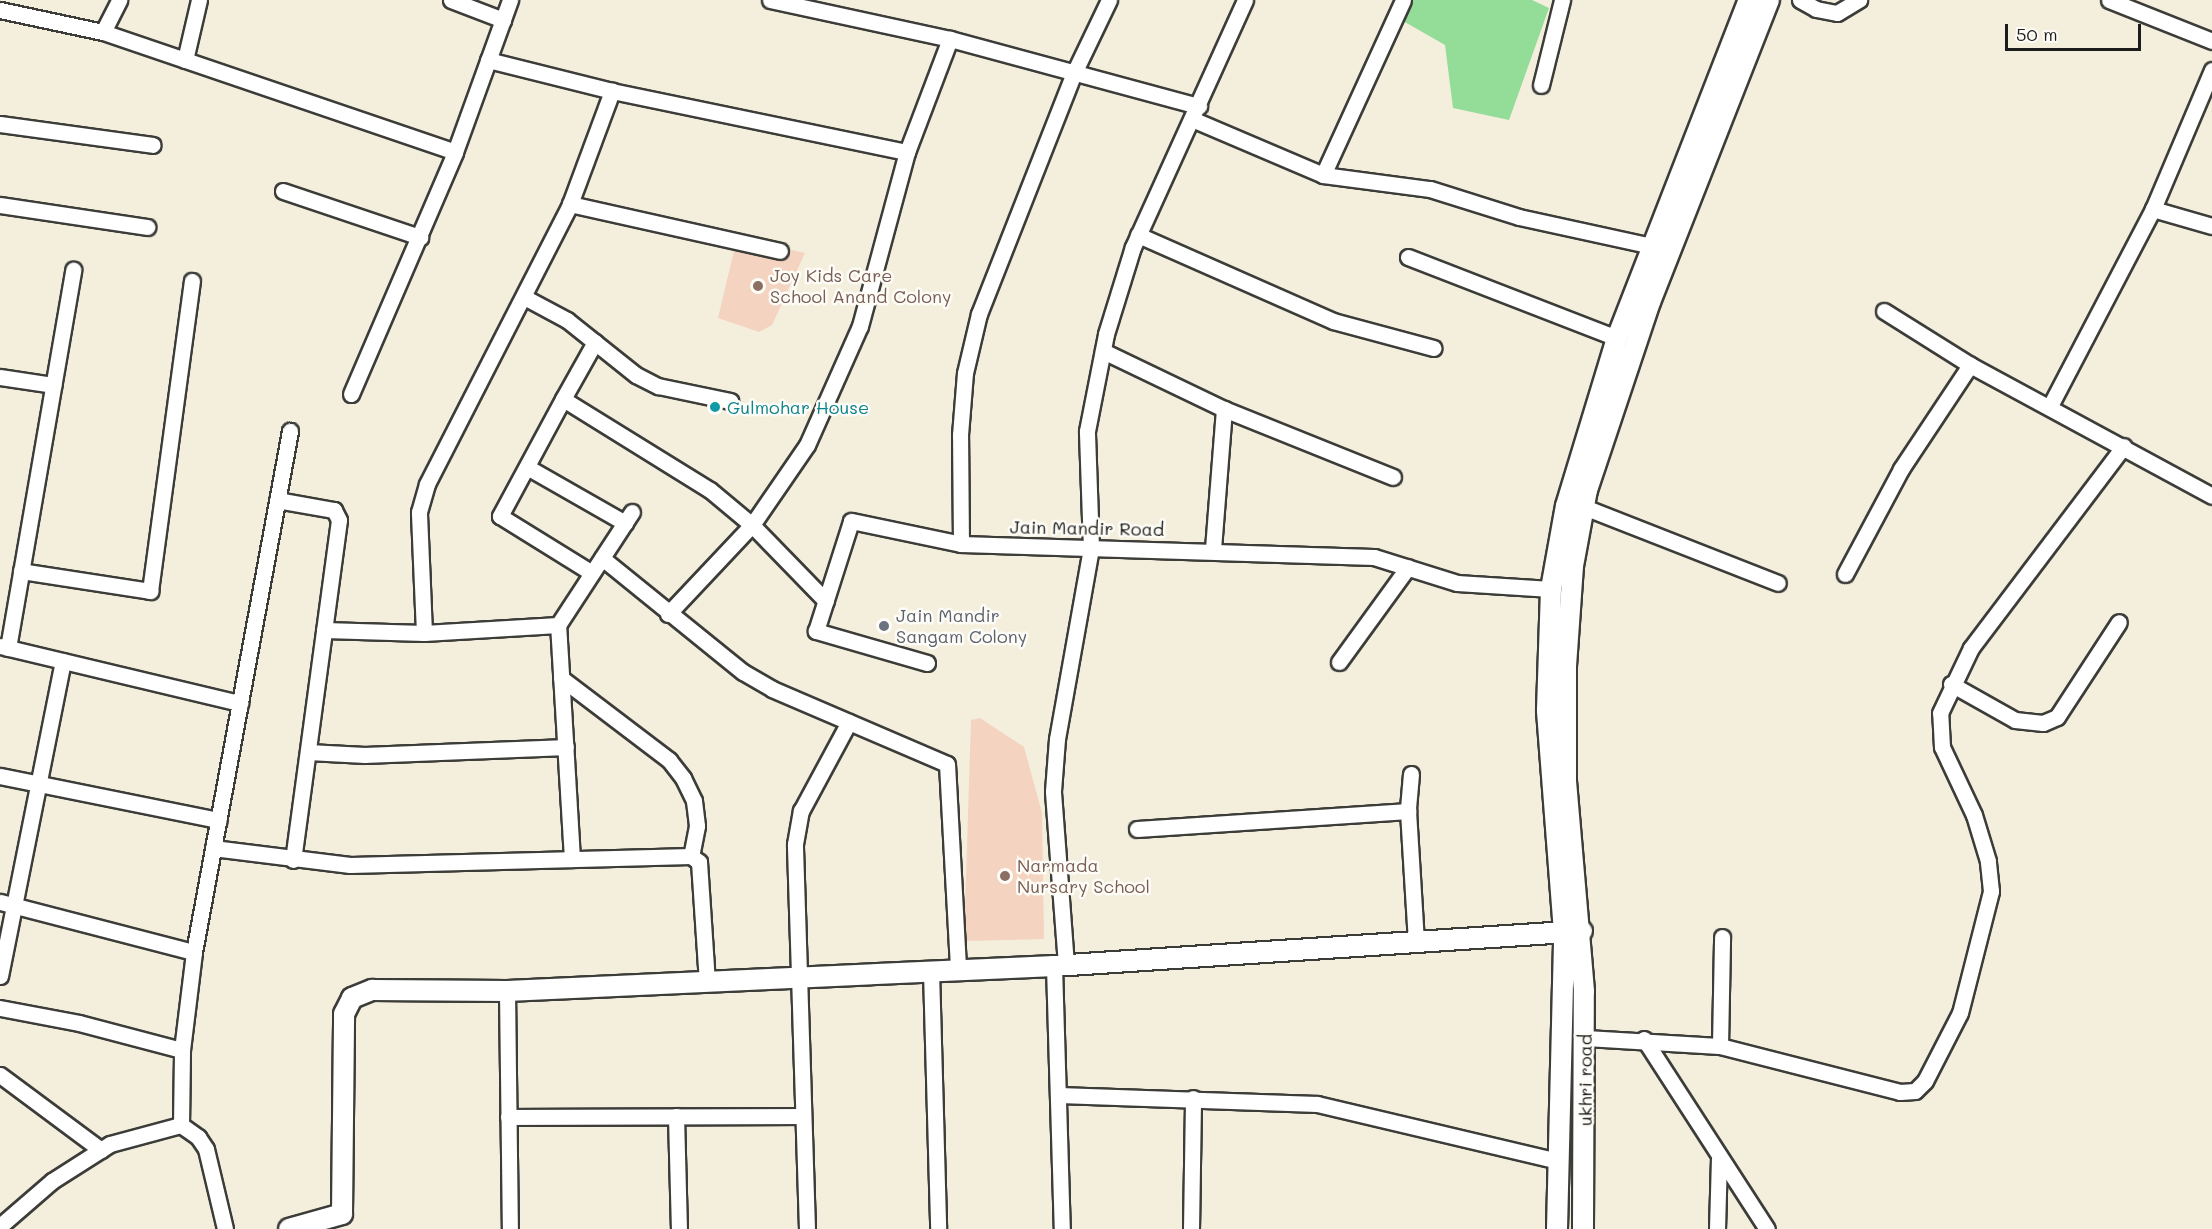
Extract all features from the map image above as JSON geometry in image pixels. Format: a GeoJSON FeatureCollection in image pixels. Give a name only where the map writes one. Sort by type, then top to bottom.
{"type":"FeatureCollection","features":[{"type":"Feature","properties":{"kind":"street"},"geometry":{"type":"LineString","coordinates":[[103,32],[119,0]]}},
{"type":"Feature","properties":{"kind":"street"},"geometry":{"type":"LineString","coordinates":[[185,60],[199,0]]}},
{"type":"Feature","properties":{"kind":"street"},"geometry":{"type":"LineString","coordinates":[[452,0],[503,20]]}},
{"type":"Feature","properties":{"kind":"street"},"geometry":{"type":"LineString","coordinates":[[351,394],[455,152],[510,0]]}},
{"type":"Feature","properties":{"kind":"street"},"geometry":{"type":"LineString","coordinates":[[770,0],[950,39],[1074,73],[1196,112],[1323,175],[1430,189],[1519,217],[1652,246]]}},
{"type":"Feature","properties":{"kind":"street"},"geometry":{"type":"LineString","coordinates":[[961,544],[960,435],[965,373],[979,314],[1074,73],[1109,0]]}},
{"type":"Feature","properties":{"kind":"street"},"geometry":{"type":"LineString","coordinates":[[1062,1229],[1059,1095],[1060,966],[1053,791],[1057,739],[1091,548],[1087,431],[1103,351],[1138,235],[1196,112],[1245,0]]}},
{"type":"Feature","properties":{"kind":"street"},"geometry":{"type":"LineString","coordinates":[[1323,175],[1403,0]]}},
{"type":"Feature","properties":{"kind":"street"},"geometry":{"type":"LineString","coordinates":[[1541,84],[1562,0]]}},
{"type":"Feature","properties":{"kind":"street"},"geometry":{"type":"LineString","coordinates":[[1573,931],[1547,710],[1551,589],[1566,506],[1617,338],[1749,0]]}},
{"type":"Feature","properties":{"kind":"street"},"geometry":{"type":"LineString","coordinates":[[1557,1229],[1573,931],[1565,704],[1568,608],[1584,507],[1650,302],[1769,0]]}},
{"type":"Feature","properties":{"kind":"street"},"geometry":{"type":"LineString","coordinates":[[1800,0],[1816,9],[1837,13],[1859,0]]}},
{"type":"Feature","properties":{"kind":"street"},"geometry":{"type":"LineString","coordinates":[[2109,0],[2212,41]]}},
{"type":"Feature","properties":{"kind":"street"},"geometry":{"type":"LineString","coordinates":[[0,10],[103,32],[455,152]]}},
{"type":"Feature","properties":{"kind":"street"},"geometry":{"type":"LineString","coordinates":[[668,614],[752,525],[807,445],[860,326],[907,152],[950,39]]}},
{"type":"Feature","properties":{"kind":"street"},"geometry":{"type":"LineString","coordinates":[[488,60],[612,91],[907,152]]}},
{"type":"Feature","properties":{"kind":"street"},"geometry":{"type":"LineString","coordinates":[[2050,406],[2153,209],[2212,70]]}},
{"type":"Feature","properties":{"kind":"street"},"geometry":{"type":"LineString","coordinates":[[424,633],[419,512],[427,484],[525,297],[570,204],[612,91]]}},
{"type":"Feature","properties":{"kind":"street"},"geometry":{"type":"LineString","coordinates":[[0,124],[153,145]]}},
{"type":"Feature","properties":{"kind":"street"},"geometry":{"type":"LineString","coordinates":[[283,191],[420,237]]}},
{"type":"Feature","properties":{"kind":"street"},"geometry":{"type":"LineString","coordinates":[[570,204],[780,251]]}},
{"type":"Feature","properties":{"kind":"street"},"geometry":{"type":"LineString","coordinates":[[0,205],[147,227]]}},
{"type":"Feature","properties":{"kind":"street"},"geometry":{"type":"LineString","coordinates":[[2153,209],[2212,226]]}},
{"type":"Feature","properties":{"kind":"street"},"geometry":{"type":"LineString","coordinates":[[1138,235],[1333,321],[1432,348]]}},
{"type":"Feature","properties":{"kind":"street"},"geometry":{"type":"LineString","coordinates":[[1408,257],[1617,338]]}},
{"type":"Feature","properties":{"kind":"street"},"geometry":{"type":"LineString","coordinates":[[73,270],[21,571],[4,647],[240,703]]}},
{"type":"Feature","properties":{"kind":"street"},"geometry":{"type":"LineString","coordinates":[[21,571],[150,591],[192,281]]}},
{"type":"Feature","properties":{"kind":"street"},"geometry":{"type":"LineString","coordinates":[[525,297],[595,342],[636,375],[658,386],[730,401]]}},
{"type":"Feature","properties":{"kind":"street"},"geometry":{"type":"LineString","coordinates":[[1884,311],[1970,365],[2124,446],[2212,496]]}},
{"type":"Feature","properties":{"kind":"street"},"geometry":{"type":"LineString","coordinates":[[592,573],[500,516],[595,342]]}},
{"type":"Feature","properties":{"kind":"street"},"geometry":{"type":"LineString","coordinates":[[1103,351],[1224,409],[1393,477]]}},
{"type":"Feature","properties":{"kind":"street"},"geometry":{"type":"LineString","coordinates":[[1845,574],[1902,469],[1970,365]]}},
{"type":"Feature","properties":{"kind":"street"},"geometry":{"type":"LineString","coordinates":[[0,377],[53,385]]}},
{"type":"Feature","properties":{"kind":"street"},"geometry":{"type":"LineString","coordinates":[[563,399],[685,471],[752,525],[826,601]]}},
{"type":"Feature","properties":{"kind":"street"},"geometry":{"type":"LineString","coordinates":[[1213,550],[1224,409]]}},
{"type":"Feature","properties":{"kind":"street"},"geometry":{"type":"LineString","coordinates":[[181,1125],[182,1050],[194,952],[290,431]]}},
{"type":"Feature","properties":{"kind":"street"},"geometry":{"type":"LineString","coordinates":[[1585,1038],[1644,1039],[1720,1046],[1900,1092],[1915,1091],[1925,1081],[1960,1013],[1991,891],[1988,861],[1974,815],[1942,747],[1940,713],[1951,684],[1971,648],[2124,446]]}},
{"type":"Feature","properties":{"kind":"street"},"geometry":{"type":"LineString","coordinates":[[527,467],[628,518],[558,625],[572,859]]}},
{"type":"Feature","properties":{"kind":"street"},"geometry":{"type":"LineString","coordinates":[[277,500],[334,510],[339,520],[293,860]]}},
{"type":"Feature","properties":{"kind":"street"},"geometry":{"type":"LineString","coordinates":[[1584,507],[1778,584]]}},
{"type":"Feature","properties":{"kind":"street","name":"Jain Mandir Road"},"geometry":{"type":"LineString","coordinates":[[927,663],[816,631],[851,521],[961,544],[1213,550],[1374,557],[1457,583],[1551,589]]}},
{"type":"Feature","properties":{"kind":"street"},"geometry":{"type":"LineString","coordinates":[[602,558],[668,614],[743,672],[772,689],[947,764],[958,970]]}},
{"type":"Feature","properties":{"kind":"street"},"geometry":{"type":"LineString","coordinates":[[1339,662],[1408,567]]}},
{"type":"Feature","properties":{"kind":"street"},"geometry":{"type":"LineString","coordinates":[[1951,684],[2015,720],[2043,723],[2057,717],[2119,622]]}},
{"type":"Feature","properties":{"kind":"street"},"geometry":{"type":"LineString","coordinates":[[324,630],[424,633],[558,625]]}},
{"type":"Feature","properties":{"kind":"street"},"geometry":{"type":"LineString","coordinates":[[0,976],[63,662]]}},
{"type":"Feature","properties":{"kind":"street"},"geometry":{"type":"LineString","coordinates":[[561,678],[669,760],[683,778],[694,801],[697,826],[691,856]]}},
{"type":"Feature","properties":{"kind":"street"},"geometry":{"type":"LineString","coordinates":[[807,1229],[795,844],[801,811],[849,722]]}},
{"type":"Feature","properties":{"kind":"street"},"geometry":{"type":"LineString","coordinates":[[308,752],[365,755],[566,747]]}},
{"type":"Feature","properties":{"kind":"street"},"geometry":{"type":"LineString","coordinates":[[1411,774],[1408,811],[1416,943]]}},
{"type":"Feature","properties":{"kind":"street"},"geometry":{"type":"LineString","coordinates":[[0,776],[219,820]]}},
{"type":"Feature","properties":{"kind":"street"},"geometry":{"type":"LineString","coordinates":[[1137,829],[1408,811]]}},
{"type":"Feature","properties":{"kind":"street"},"geometry":{"type":"LineString","coordinates":[[213,848],[293,860],[350,865],[691,856],[699,862],[707,981]]}},
{"type":"Feature","properties":{"kind":"street"},"geometry":{"type":"LineString","coordinates":[[0,902],[194,952]]}},
{"type":"Feature","properties":{"kind":"street"},"geometry":{"type":"LineString","coordinates":[[290,1229],[342,1221],[344,1014],[352,998],[372,990],[507,991],[798,976],[1060,966],[1573,931]]}},
{"type":"Feature","properties":{"kind":"street","name":"ukhri road"},"geometry":{"type":"LineString","coordinates":[[1573,931],[1585,1038],[1583,1229]]}},
{"type":"Feature","properties":{"kind":"street"},"geometry":{"type":"LineString","coordinates":[[1720,1046],[1722,937]]}},
{"type":"Feature","properties":{"kind":"street"},"geometry":{"type":"LineString","coordinates":[[931,971],[938,1229]]}},
{"type":"Feature","properties":{"kind":"street"},"geometry":{"type":"LineString","coordinates":[[507,991],[510,1229]]}},
{"type":"Feature","properties":{"kind":"street"},"geometry":{"type":"LineString","coordinates":[[0,1008],[79,1023],[182,1050]]}},
{"type":"Feature","properties":{"kind":"street"},"geometry":{"type":"LineString","coordinates":[[1644,1039],[1719,1159],[1767,1229]]}},
{"type":"Feature","properties":{"kind":"street"},"geometry":{"type":"LineString","coordinates":[[0,1075],[101,1150]]}},
{"type":"Feature","properties":{"kind":"street"},"geometry":{"type":"LineString","coordinates":[[1059,1095],[1317,1104],[1559,1161]]}},
{"type":"Feature","properties":{"kind":"street"},"geometry":{"type":"LineString","coordinates":[[1191,1229],[1193,1098]]}},
{"type":"Feature","properties":{"kind":"street"},"geometry":{"type":"LineString","coordinates":[[676,1116],[679,1229]]}},
{"type":"Feature","properties":{"kind":"street"},"geometry":{"type":"LineString","coordinates":[[508,1117],[803,1116]]}},
{"type":"Feature","properties":{"kind":"street"},"geometry":{"type":"LineString","coordinates":[[0,1226],[52,1181],[110,1144],[181,1125]]}},
{"type":"Feature","properties":{"kind":"street"},"geometry":{"type":"LineString","coordinates":[[181,1125],[198,1137],[206,1149],[225,1229]]}},
{"type":"Feature","properties":{"kind":"street"},"geometry":{"type":"LineString","coordinates":[[1718,1229],[1719,1159]]}},
{"type":"Feature","properties":{"kind":"shaded area","name":"Joy Kids Care School Anand Colony"},"geometry":{"type":"Polygon","coordinates":[[[737,238],[805,253],[772,325],[759,332],[718,318],[737,238]]]}},
{"type":"Feature","properties":{"kind":"shaded area","name":"Narmada Nursary School"},"geometry":{"type":"Polygon","coordinates":[[[980,718],[1024,747],[1042,813],[1044,939],[964,941],[971,720],[980,718]]]}},
{"type":"Feature","properties":{"kind":"green space"},"geometry":{"type":"Polygon","coordinates":[[[1412,0],[1532,0],[1549,8],[1509,120],[1453,108],[1445,45],[1403,21],[1412,0]]]}},
{"type":"Feature","properties":{"kind":"place","name":"Joy Kids Care School Anand Colony"},"geometry":{"type":"Point","coordinates":[758,286]}},
{"type":"Feature","properties":{"kind":"place","name":"Gulmohar House"},"geometry":{"type":"Point","coordinates":[715,407]}},
{"type":"Feature","properties":{"kind":"place","name":"Jain Mandir Sangam Colony"},"geometry":{"type":"Point","coordinates":[884,626]}},
{"type":"Feature","properties":{"kind":"place","name":"Narmada Nursary School"},"geometry":{"type":"Point","coordinates":[1005,876]}}]}
